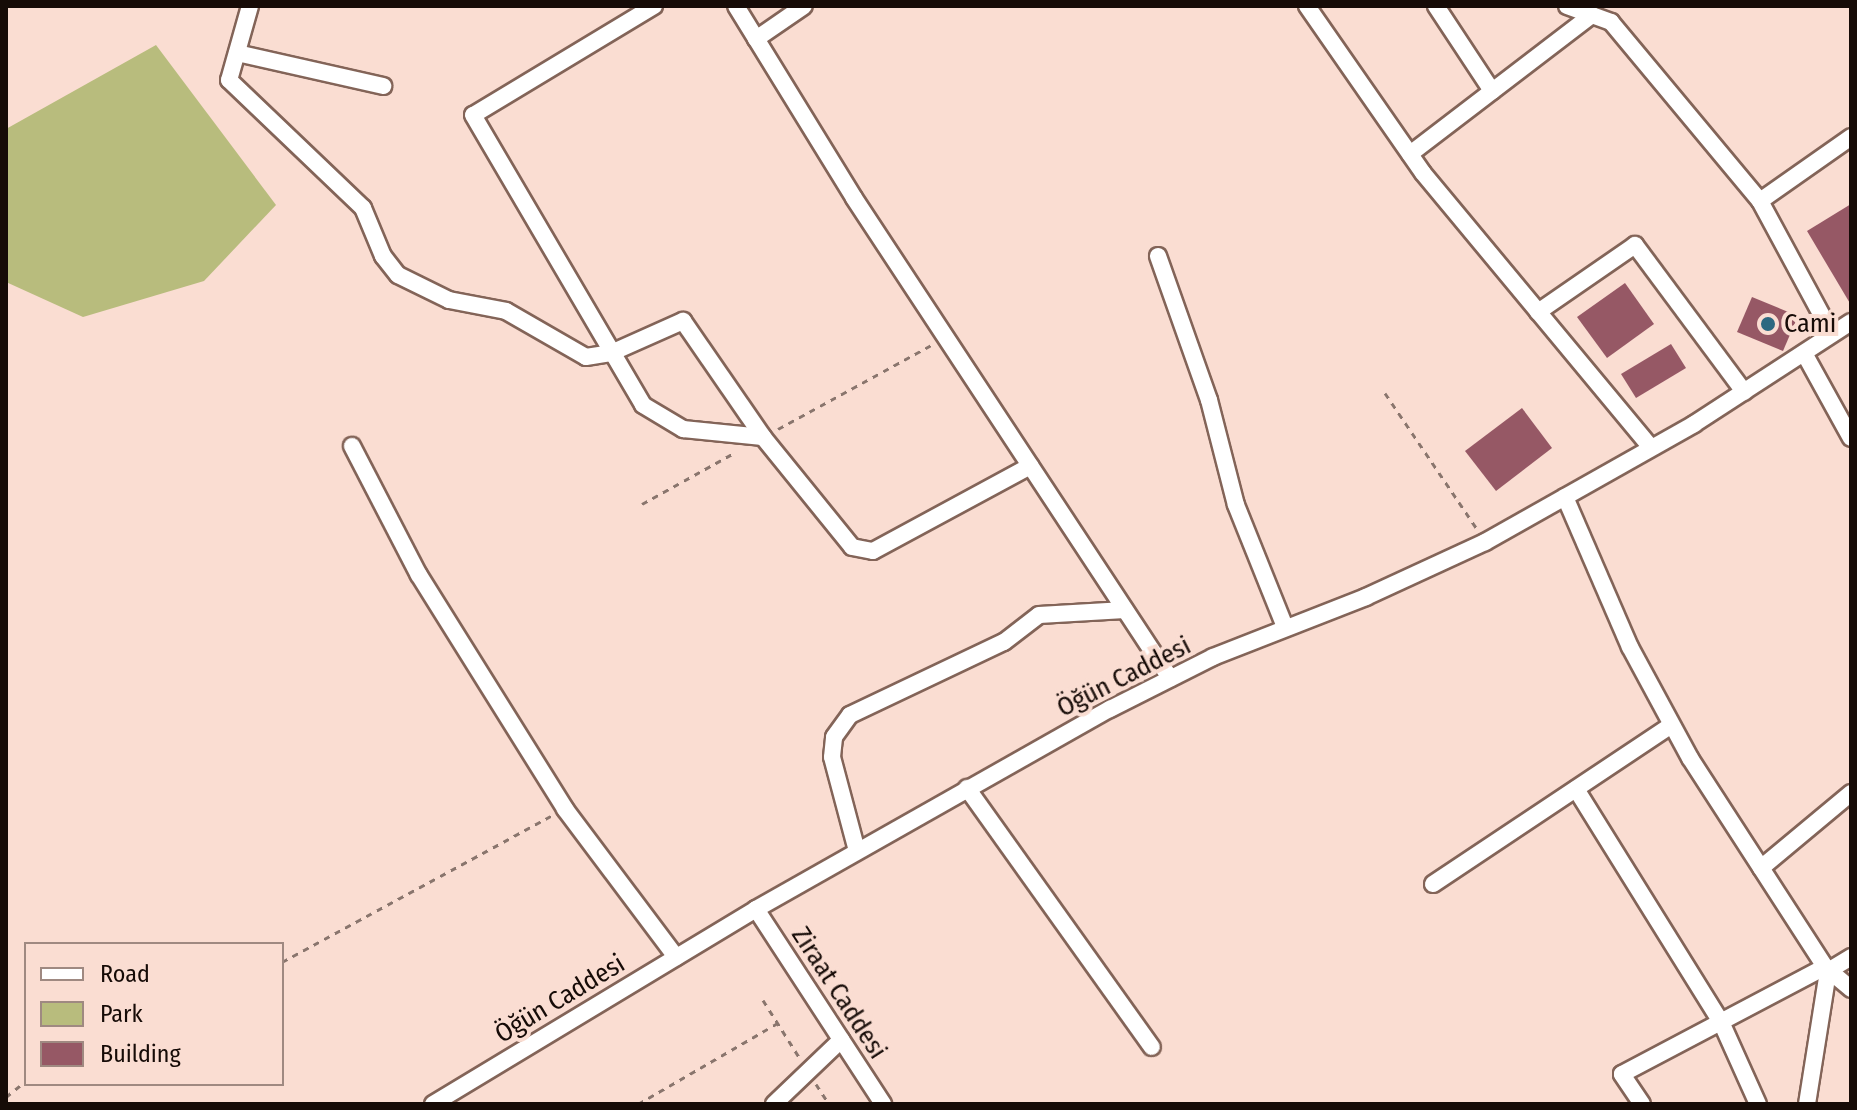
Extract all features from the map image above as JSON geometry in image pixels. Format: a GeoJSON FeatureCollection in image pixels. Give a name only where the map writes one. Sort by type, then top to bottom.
{"type":"FeatureCollection","features":[{"type":"Feature","properties":{"kind":"street"},"geometry":{"type":"LineString","coordinates":[[250,6],[229,80],[363,208],[383,256],[398,275],[449,300],[506,311],[579,356],[611,353],[683,321],[763,437],[844,540],[865,551],[1030,466]]}},
{"type":"Feature","properties":{"kind":"street"},"geometry":{"type":"LineString","coordinates":[[654,6],[473,115],[635,394],[665,421],[709,435],[763,437]]}},
{"type":"Feature","properties":{"kind":"street"},"geometry":{"type":"LineString","coordinates":[[736,6],[945,337],[1170,678]]}},
{"type":"Feature","properties":{"kind":"street"},"geometry":{"type":"LineString","coordinates":[[756,39],[804,6]]}},
{"type":"Feature","properties":{"kind":"street"},"geometry":{"type":"LineString","coordinates":[[1307,6],[1410,154],[1651,448]]}},
{"type":"Feature","properties":{"kind":"street"},"geometry":{"type":"LineString","coordinates":[[1436,6],[1492,91]]}},
{"type":"Feature","properties":{"kind":"street"},"geometry":{"type":"LineString","coordinates":[[1567,6],[1611,22],[1760,201],[1832,334]]}},
{"type":"Feature","properties":{"kind":"street"},"geometry":{"type":"LineString","coordinates":[[1410,154],[1592,15]]}},
{"type":"Feature","properties":{"kind":"street"},"geometry":{"type":"LineString","coordinates":[[237,53],[383,86]]}},
{"type":"Feature","properties":{"kind":"street"},"geometry":{"type":"LineString","coordinates":[[1760,201],[1851,137]]}},
{"type":"Feature","properties":{"kind":"street"},"geometry":{"type":"LineString","coordinates":[[1538,312],[1635,245],[1744,392]]}},
{"type":"Feature","properties":{"kind":"street"},"geometry":{"type":"LineString","coordinates":[[1158,256],[1209,400],[1240,519],[1285,627]]}},
{"type":"Feature","properties":{"kind":"street","name":"Öğün Caddesi"},"geometry":{"type":"LineString","coordinates":[[433,1104],[756,909],[967,788],[1170,678],[1285,627],[1366,597],[1485,542],[1651,448],[1851,322]]}},
{"type":"Feature","properties":{"kind":"street"},"geometry":{"type":"LineString","coordinates":[[1804,353],[1851,438]]}},
{"type":"Feature","properties":{"kind":"street"},"geometry":{"type":"LineString","coordinates":[[352,446],[419,575],[565,809],[676,957]]}},
{"type":"Feature","properties":{"kind":"street"},"geometry":{"type":"LineString","coordinates":[[1565,497],[1630,647],[1671,725],[1826,969],[1851,989]]}},
{"type":"Feature","properties":{"kind":"street"},"geometry":{"type":"LineString","coordinates":[[857,851],[832,757],[834,737],[850,715],[1004,642],[1039,615],[1125,610]]}},
{"type":"Feature","properties":{"kind":"street"},"geometry":{"type":"LineString","coordinates":[[1433,884],[1671,725]]}},
{"type":"Feature","properties":{"kind":"street"},"geometry":{"type":"LineString","coordinates":[[967,788],[1152,1047]]}},
{"type":"Feature","properties":{"kind":"street"},"geometry":{"type":"LineString","coordinates":[[1576,789],[1722,1024],[1758,1104]]}},
{"type":"Feature","properties":{"kind":"street"},"geometry":{"type":"LineString","coordinates":[[1761,868],[1851,793]]}},
{"type":"Feature","properties":{"kind":"street","name":"Ziraat Caddesi"},"geometry":{"type":"LineString","coordinates":[[756,909],[883,1104]]}},
{"type":"Feature","properties":{"kind":"street"},"geometry":{"type":"LineString","coordinates":[[1642,1104],[1622,1074],[1851,957]]}},
{"type":"Feature","properties":{"kind":"street"},"geometry":{"type":"LineString","coordinates":[[1807,1104],[1826,969]]}},
{"type":"Feature","properties":{"kind":"street"},"geometry":{"type":"LineString","coordinates":[[774,1104],[841,1040]]}},
{"type":"Feature","properties":{"kind":"path"},"geometry":{"type":"LineString","coordinates":[[642,504],[945,337]]}},
{"type":"Feature","properties":{"kind":"path"},"geometry":{"type":"LineString","coordinates":[[1385,393],[1485,542]]}},
{"type":"Feature","properties":{"kind":"path"},"geometry":{"type":"LineString","coordinates":[[284,961],[565,809]]}},
{"type":"Feature","properties":{"kind":"path"},"geometry":{"type":"LineString","coordinates":[[763,1000],[829,1104]]}},
{"type":"Feature","properties":{"kind":"path"},"geometry":{"type":"LineString","coordinates":[[638,1104],[778,1023]]}},
{"type":"Feature","properties":{"kind":"path"},"geometry":{"type":"LineString","coordinates":[[6,1097],[24,1083]]}},
{"type":"Feature","properties":{"kind":"green space"},"geometry":{"type":"Polygon","coordinates":[[[156,45],[276,205],[204,281],[83,317],[6,282],[6,129],[156,45]]]}},
{"type":"Feature","properties":{"kind":"building"},"geometry":{"type":"Polygon","coordinates":[[[1851,204],[1851,305],[1807,231],[1851,204]]]}},
{"type":"Feature","properties":{"kind":"building"},"geometry":{"type":"Polygon","coordinates":[[[1625,283],[1654,324],[1607,358],[1577,317],[1625,283]]]}},
{"type":"Feature","properties":{"kind":"building","name":"Cami"},"geometry":{"type":"Polygon","coordinates":[[[1752,297],[1798,316],[1783,351],[1737,332],[1752,297]]]}},
{"type":"Feature","properties":{"kind":"building"},"geometry":{"type":"Polygon","coordinates":[[[1671,344],[1686,368],[1636,398],[1621,374],[1671,344]]]}},
{"type":"Feature","properties":{"kind":"building"},"geometry":{"type":"Polygon","coordinates":[[[1522,408],[1552,448],[1496,491],[1465,451],[1522,408]]]}},
{"type":"Feature","properties":{"kind":"place","name":"Cami"},"geometry":{"type":"Point","coordinates":[1768,324]}}]}
